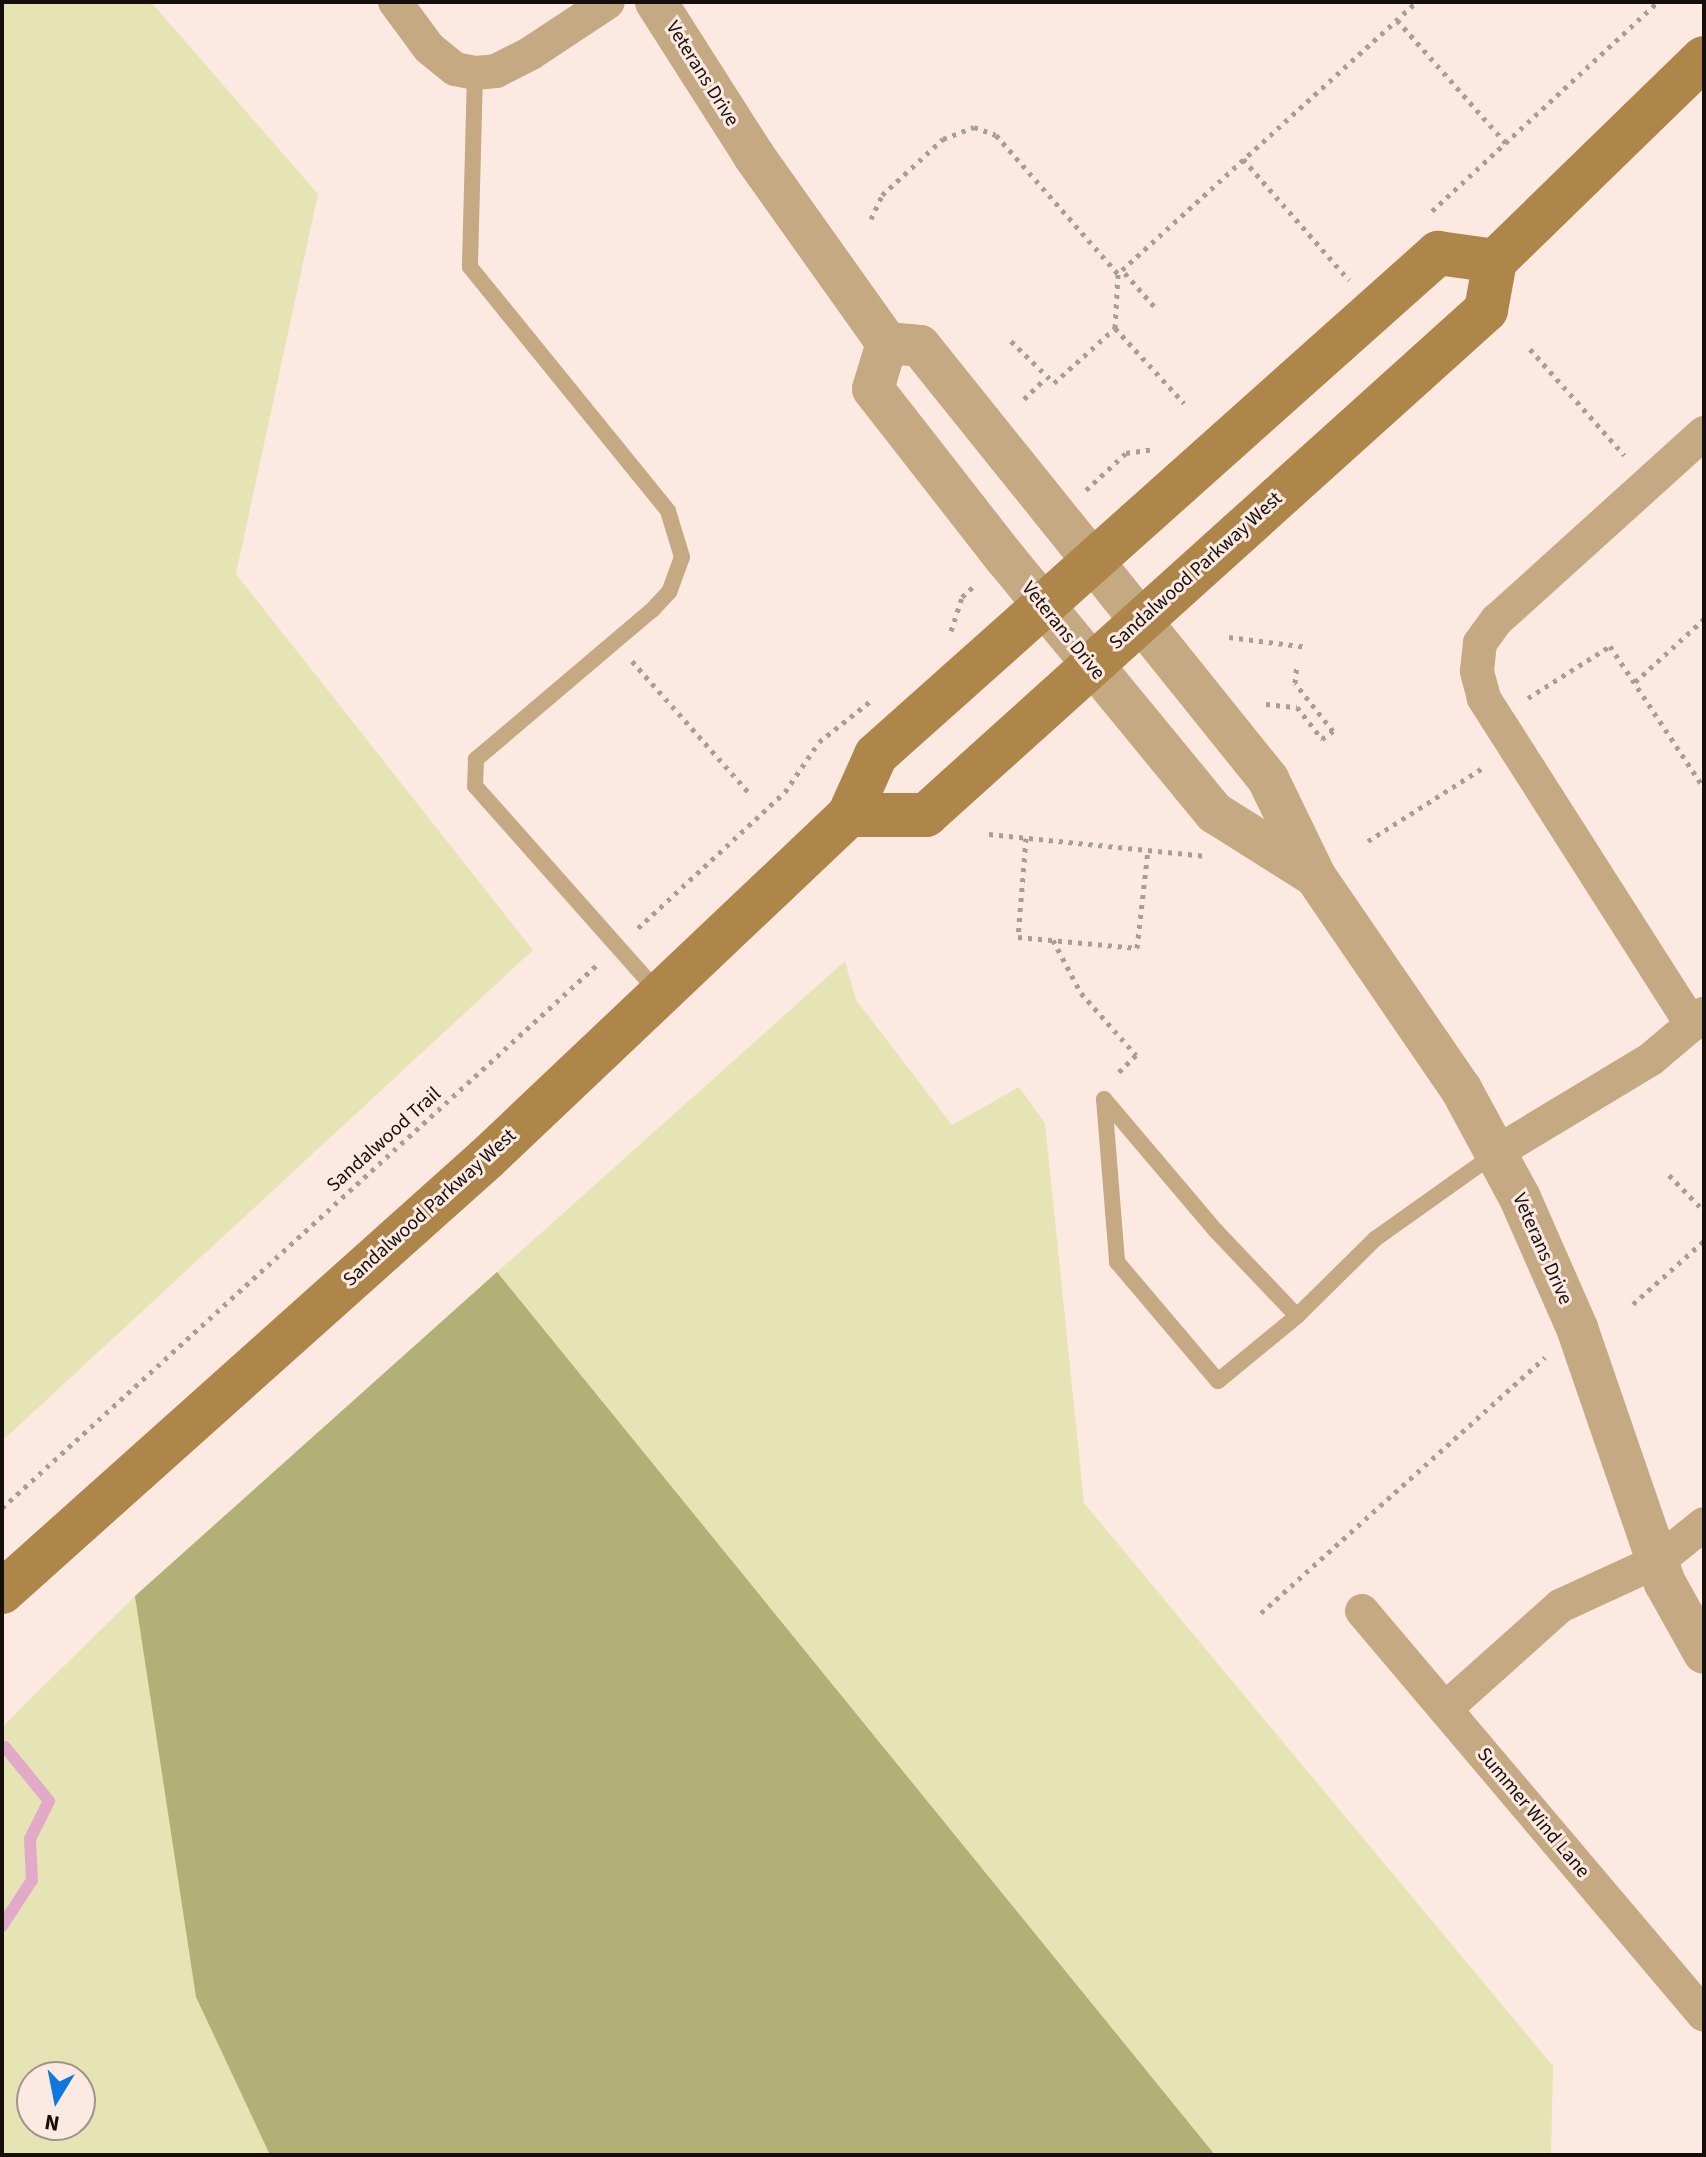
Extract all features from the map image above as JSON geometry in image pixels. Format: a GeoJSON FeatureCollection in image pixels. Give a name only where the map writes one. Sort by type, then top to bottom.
{"type":"FeatureCollection","features":[{"type":"Feature","properties":{"kind":"main road"},"geometry":{"type":"LineString","coordinates":[[1495,261],[1704,58]]}},
{"type":"Feature","properties":{"kind":"main road","name":"Sandalwood Parkway West"},"geometry":{"type":"LineString","coordinates":[[2,1592],[486,1159],[849,815],[876,755],[1438,253],[1495,261],[1486,310],[926,815],[849,815]]}},
{"type":"Feature","properties":{"kind":"street"},"geometry":{"type":"LineString","coordinates":[[395,2],[429,48],[455,69],[475,73],[496,71],[531,53],[608,2]]}},
{"type":"Feature","properties":{"kind":"street","name":"Veterans Drive"},"geometry":{"type":"LineString","coordinates":[[656,2],[754,156],[887,343],[920,346],[1268,779],[1315,876],[1461,1089],[1497,1152],[1577,1328],[1658,1561],[1704,1653]]}},
{"type":"Feature","properties":{"kind":"street","name":"Veterans Drive"},"geometry":{"type":"LineString","coordinates":[[887,343],[873,389],[1090,665],[1215,813],[1315,876]]}},
{"type":"Feature","properties":{"kind":"street"},"geometry":{"type":"LineString","coordinates":[[1497,1152],[1651,1059],[1698,1020],[1492,711],[1477,671],[1480,643],[1497,620],[1704,433]]}},
{"type":"Feature","properties":{"kind":"street"},"geometry":{"type":"LineString","coordinates":[[1445,1709],[1560,1606],[1658,1561],[1704,1524]]}},
{"type":"Feature","properties":{"kind":"street","name":"Summer Wind Lane"},"geometry":{"type":"LineString","coordinates":[[1362,1611],[1704,2015]]}},
{"type":"Feature","properties":{"kind":"lane"},"geometry":{"type":"LineString","coordinates":[[475,73],[470,267],[668,511],[681,542],[677,575],[669,592],[616,642],[476,759],[473,770],[475,786],[659,993]]}},
{"type":"Feature","properties":{"kind":"lane"},"geometry":{"type":"LineString","coordinates":[[1104,1099],[1117,1262],[1218,1381],[1297,1316],[1375,1239],[1497,1152]]}},
{"type":"Feature","properties":{"kind":"lane"},"geometry":{"type":"LineString","coordinates":[[1104,1099],[1216,1231],[1297,1316]]}},
{"type":"Feature","properties":{"kind":"path"},"geometry":{"type":"LineString","coordinates":[[1011,341],[1045,379],[1054,383],[1115,328],[1120,272],[1417,2]]}},
{"type":"Feature","properties":{"kind":"path"},"geometry":{"type":"LineString","coordinates":[[1397,20],[1506,143]]}},
{"type":"Feature","properties":{"kind":"path"},"geometry":{"type":"LineString","coordinates":[[871,219],[882,195],[943,139],[974,127],[996,135],[1154,306]]}},
{"type":"Feature","properties":{"kind":"path"},"geometry":{"type":"LineString","coordinates":[[1243,159],[1352,284]]}},
{"type":"Feature","properties":{"kind":"path"},"geometry":{"type":"LineString","coordinates":[[1115,328],[1184,403]]}},
{"type":"Feature","properties":{"kind":"path"},"geometry":{"type":"LineString","coordinates":[[1530,349],[1633,465]]}},
{"type":"Feature","properties":{"kind":"path"},"geometry":{"type":"LineString","coordinates":[[1024,399],[1045,379]]}},
{"type":"Feature","properties":{"kind":"path"},"geometry":{"type":"LineString","coordinates":[[1100,479],[1126,453]]}},
{"type":"Feature","properties":{"kind":"path"},"geometry":{"type":"LineString","coordinates":[[1635,682],[1704,619]]}},
{"type":"Feature","properties":{"kind":"path"},"geometry":{"type":"LineString","coordinates":[[1229,637],[1307,647]]}},
{"type":"Feature","properties":{"kind":"path"},"geometry":{"type":"LineString","coordinates":[[616,642],[749,793]]}},
{"type":"Feature","properties":{"kind":"path"},"geometry":{"type":"LineString","coordinates":[[1517,706],[1610,646],[1704,788]]}},
{"type":"Feature","properties":{"kind":"path"},"geometry":{"type":"LineString","coordinates":[[1266,704],[1297,707],[1322,739],[1333,731],[1295,683],[1297,664]]}},
{"type":"Feature","properties":{"kind":"path"},"geometry":{"type":"LineString","coordinates":[[1368,841],[1495,760]]}},
{"type":"Feature","properties":{"kind":"path","name":"Sandalwood Trail"},"geometry":{"type":"LineString","coordinates":[[2,1508],[785,792]]}},
{"type":"Feature","properties":{"kind":"path"},"geometry":{"type":"LineString","coordinates":[[989,834],[1209,856]]}},
{"type":"Feature","properties":{"kind":"path"},"geometry":{"type":"LineString","coordinates":[[1026,838],[1018,937],[1137,948],[1148,850]]}},
{"type":"Feature","properties":{"kind":"path"},"geometry":{"type":"LineString","coordinates":[[1053,940],[1081,993],[1136,1055],[1109,1082],[1104,1099]]}},
{"type":"Feature","properties":{"kind":"path"},"geometry":{"type":"LineString","coordinates":[[1669,1175],[1704,1211]]}},
{"type":"Feature","properties":{"kind":"path"},"geometry":{"type":"LineString","coordinates":[[1633,1304],[1704,1241]]}},
{"type":"Feature","properties":{"kind":"path"},"geometry":{"type":"LineString","coordinates":[[1261,1613],[1577,1328]]}},
{"type":"Feature","properties":{"kind":"shaded area"},"geometry":{"type":"Polygon","coordinates":[[[2,2],[151,2],[318,194],[236,574],[533,950],[2,1441],[2,2]]]}},
{"type":"Feature","properties":{"kind":"shaded area"},"geometry":{"type":"Polygon","coordinates":[[[845,961],[856,1000],[952,1125],[1019,1087],[1045,1123],[1084,1503],[1553,2066],[1551,2155],[2,2155],[2,1727],[135,1596],[845,961]]]}},
{"type":"Feature","properties":{"kind":"shaded area"},"geometry":{"type":"Polygon","coordinates":[[[497,1272],[1215,2155],[270,2155],[196,1997],[135,1596],[497,1272]]]}},
{"type":"Feature","properties":{"kind":"waterway"},"geometry":{"type":"LineString","coordinates":[[2,1926],[32,1880],[30,1839],[49,1801],[5,1747]]}}]}
